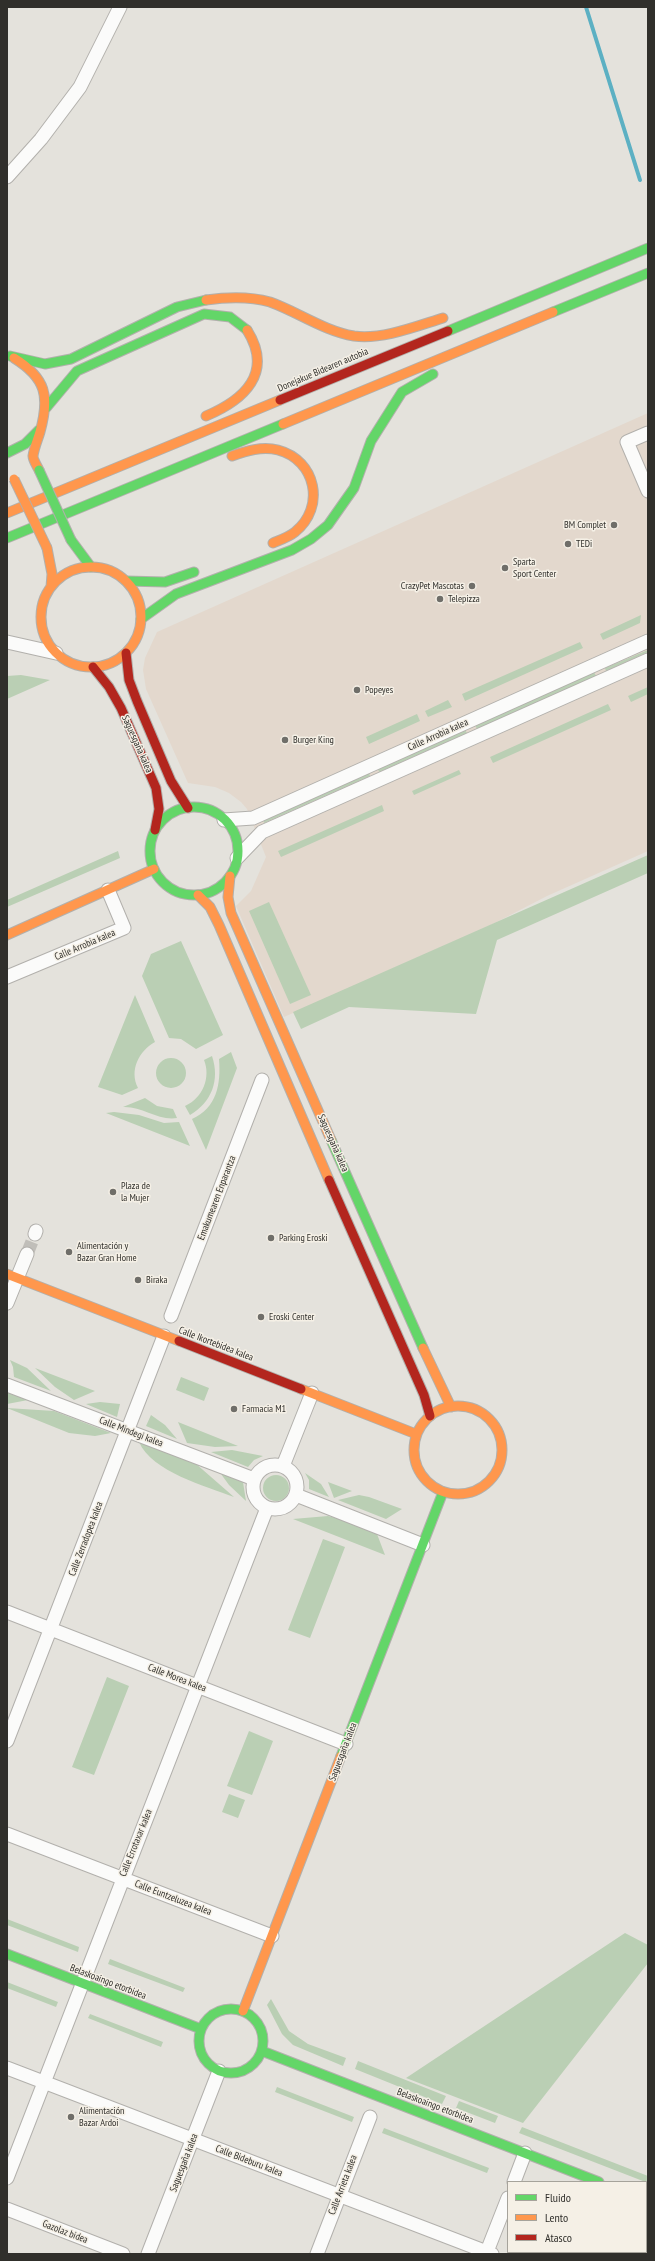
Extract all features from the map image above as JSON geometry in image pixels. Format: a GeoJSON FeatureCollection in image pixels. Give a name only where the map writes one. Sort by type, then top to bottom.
{"type":"FeatureCollection","features":[{"type":"Feature","properties":{"kind":"main road","name":"Donejakue Bidearen autobia"},"geometry":{"type":"LineString","coordinates":[[7,513],[127,462],[648,248]]}},
{"type":"Feature","properties":{"kind":"main road"},"geometry":{"type":"LineString","coordinates":[[7,538],[334,401],[648,273]]}},
{"type":"Feature","properties":{"kind":"main road"},"geometry":{"type":"LineString","coordinates":[[514,294],[557,285]]}},
{"type":"Feature","properties":{"kind":"main road"},"geometry":{"type":"LineString","coordinates":[[478,354],[568,313],[591,297]]}},
{"type":"Feature","properties":{"kind":"main road"},"geometry":{"type":"LineString","coordinates":[[9,356],[45,364],[72,359],[177,307],[208,300],[241,298],[269,302],[331,329],[356,336],[395,333],[452,315]]}},
{"type":"Feature","properties":{"kind":"main road"},"geometry":{"type":"LineString","coordinates":[[46,408],[77,371],[204,314],[230,317],[248,331],[257,351],[256,376],[241,397],[224,409],[195,422]]}},
{"type":"Feature","properties":{"kind":"main road"},"geometry":{"type":"LineString","coordinates":[[9,356],[26,364],[37,376],[45,391],[46,408],[33,457],[71,540],[91,567]]}},
{"type":"Feature","properties":{"kind":"main road"},"geometry":{"type":"LineString","coordinates":[[141,619],[176,594],[292,550],[311,539],[328,525],[354,488],[371,441],[402,392],[442,370]]}},
{"type":"Feature","properties":{"kind":"main road"},"geometry":{"type":"LineString","coordinates":[[7,453],[18,450],[30,442],[40,429]]}},
{"type":"Feature","properties":{"kind":"main road"},"geometry":{"type":"LineString","coordinates":[[127,462],[165,437]]}},
{"type":"Feature","properties":{"kind":"main road"},"geometry":{"type":"LineString","coordinates":[[175,479],[209,464],[253,449],[277,450],[296,458],[309,473],[315,485],[314,508],[298,530],[263,548]]}},
{"type":"Feature","properties":{"kind":"main road"},"geometry":{"type":"LineString","coordinates":[[9,469],[48,548],[52,574],[50,588],[44,600],[42,621],[48,641],[56,653],[73,663],[93,667],[116,660],[126,653],[136,637],[141,619],[137,598],[126,581],[116,574],[104,569],[91,567],[76,569],[62,576],[50,588]]}},
{"type":"Feature","properties":{"kind":"main road"},"geometry":{"type":"LineString","coordinates":[[102,499],[147,490]]}},
{"type":"Feature","properties":{"kind":"main road"},"geometry":{"type":"LineString","coordinates":[[126,581],[165,582],[206,568]]}},
{"type":"Feature","properties":{"kind":"main road","name":"Saguesgaña kalea"},"geometry":{"type":"LineString","coordinates":[[126,653],[129,680],[136,701],[172,781],[188,808]]}},
{"type":"Feature","properties":{"kind":"main road","name":"Saguesgaña kalea"},"geometry":{"type":"LineString","coordinates":[[93,667],[109,687],[121,708],[156,788],[159,808],[155,830]]}},
{"type":"Feature","properties":{"kind":"main road"},"geometry":{"type":"LineString","coordinates":[[188,808],[204,809],[224,820],[234,834],[237,843],[237,858],[230,876],[218,887],[198,894],[186,894],[172,889],[160,879],[154,869],[150,855],[150,844],[155,830],[172,813],[188,808]]}},
{"type":"Feature","properties":{"kind":"main road"},"geometry":{"type":"LineString","coordinates":[[7,934],[154,869]]}},
{"type":"Feature","properties":{"kind":"main road","name":"Saguesgaña kalea"},"geometry":{"type":"LineString","coordinates":[[230,876],[228,897],[231,913],[426,1355],[451,1407]]}},
{"type":"Feature","properties":{"kind":"main road","name":"Saguesgaña kalea"},"geometry":{"type":"LineString","coordinates":[[198,894],[210,907],[219,925],[272,1054],[320,1156],[422,1391],[430,1416]]}},
{"type":"Feature","properties":{"kind":"main road","name":"Calle Ikortebidea kalea"},"geometry":{"type":"LineString","coordinates":[[12,1276],[416,1434]]}},
{"type":"Feature","properties":{"kind":"main road"},"geometry":{"type":"LineString","coordinates":[[451,1407],[470,1408],[481,1413],[491,1422],[498,1433],[502,1452],[499,1467],[492,1478],[484,1486],[463,1494],[443,1492],[423,1477],[417,1467],[414,1451],[416,1434],[430,1416],[451,1407]]}},
{"type":"Feature","properties":{"kind":"main road","name":"Saguesgaña kalea"},"geometry":{"type":"LineString","coordinates":[[243,2011],[443,1492]]}},
{"type":"Feature","properties":{"kind":"main road","name":"Belaskoaingo etorbidea"},"geometry":{"type":"LineString","coordinates":[[7,1954],[201,2029]]}},
{"type":"Feature","properties":{"kind":"main road"},"geometry":{"type":"LineString","coordinates":[[231,2009],[243,2011],[254,2018],[261,2028],[263,2039],[262,2052],[257,2060],[247,2069],[232,2073],[219,2071],[207,2062],[201,2052],[199,2038],[201,2029],[217,2012],[231,2009]]}},
{"type":"Feature","properties":{"kind":"main road","name":"Belaskoaingo etorbidea"},"geometry":{"type":"LineString","coordinates":[[262,2052],[596,2181]]}},
{"type":"Feature","properties":{"kind":"street"},"geometry":{"type":"LineString","coordinates":[[7,177],[41,139],[80,87],[120,7]]}},
{"type":"Feature","properties":{"kind":"street"},"geometry":{"type":"LineString","coordinates":[[648,433],[627,442],[648,491]]}},
{"type":"Feature","properties":{"kind":"street","name":"Calle Arrobia kalea"},"geometry":{"type":"LineString","coordinates":[[224,820],[253,818],[648,640]]}},
{"type":"Feature","properties":{"kind":"street"},"geometry":{"type":"LineString","coordinates":[[7,642],[56,653]]}},
{"type":"Feature","properties":{"kind":"street","name":"Calle Arrobia kalea"},"geometry":{"type":"LineString","coordinates":[[237,858],[262,832],[648,660]]}},
{"type":"Feature","properties":{"kind":"street","name":"Calle Arrobia kalea"},"geometry":{"type":"LineString","coordinates":[[7,977],[124,928],[108,890]]}},
{"type":"Feature","properties":{"kind":"street","name":"Emakumearen Enparantza"},"geometry":{"type":"LineString","coordinates":[[171,1316],[262,1080]]}},
{"type":"Feature","properties":{"kind":"street"},"geometry":{"type":"LineString","coordinates":[[7,1303],[12,1276],[27,1254]]}},
{"type":"Feature","properties":{"kind":"street","name":"Calle Zerradopea kalea"},"geometry":{"type":"LineString","coordinates":[[7,1741],[164,1336]]}},
{"type":"Feature","properties":{"kind":"street","name":"Calle Mindegi kalea"},"geometry":{"type":"LineString","coordinates":[[7,1385],[254,1479]]}},
{"type":"Feature","properties":{"kind":"street"},"geometry":{"type":"LineString","coordinates":[[283,1466],[312,1394]]}},
{"type":"Feature","properties":{"kind":"street"},"geometry":{"type":"LineString","coordinates":[[276,1465],[283,1466],[294,1475],[298,1488],[296,1495],[292,1501],[281,1509],[267,1508],[256,1499],[253,1486],[254,1479],[263,1468],[276,1465]]}},
{"type":"Feature","properties":{"kind":"street"},"geometry":{"type":"LineString","coordinates":[[296,1495],[423,1544]]}},
{"type":"Feature","properties":{"kind":"street","name":"Calle Errotaxar kalea"},"geometry":{"type":"LineString","coordinates":[[7,2178],[122,1878],[267,1508]]}},
{"type":"Feature","properties":{"kind":"street","name":"Calle Morea kalea"},"geometry":{"type":"LineString","coordinates":[[7,1612],[346,1744]]}},
{"type":"Feature","properties":{"kind":"street","name":"Calle Euntzeluzea kalea"},"geometry":{"type":"LineString","coordinates":[[7,1834],[272,1936]]}},
{"type":"Feature","properties":{"kind":"street","name":"Calle Bideburu kalea"},"geometry":{"type":"LineString","coordinates":[[7,2068],[488,2253]]}},
{"type":"Feature","properties":{"kind":"street","name":"Saguesgaña kalea"},"geometry":{"type":"LineString","coordinates":[[148,2254],[219,2071]]}},
{"type":"Feature","properties":{"kind":"street","name":"Calle Arrieta kalea"},"geometry":{"type":"LineString","coordinates":[[317,2254],[370,2117]]}},
{"type":"Feature","properties":{"kind":"street"},"geometry":{"type":"LineString","coordinates":[[514,2181],[525,2153]]}},
{"type":"Feature","properties":{"kind":"street"},"geometry":{"type":"LineString","coordinates":[[488,2253],[507,2201]]}},
{"type":"Feature","properties":{"kind":"street","name":"Gazolaz bidea"},"geometry":{"type":"LineString","coordinates":[[7,2209],[123,2254]]}},
{"type":"Feature","properties":{"kind":"shaded area"},"geometry":{"type":"Polygon","coordinates":[[[648,413],[648,851],[547,896],[491,925],[284,1017],[236,906],[251,891],[266,857],[247,809],[241,802],[229,793],[215,787],[188,783],[146,689],[143,670],[145,658],[157,632],[648,413]]]}},
{"type":"Feature","properties":{"kind":"green space"},"geometry":{"type":"Polygon","coordinates":[[[641,615],[640,623],[603,640],[600,634],[641,615]]]}},
{"type":"Feature","properties":{"kind":"green space"},"geometry":{"type":"Polygon","coordinates":[[[580,642],[583,648],[465,701],[462,694],[580,642]]]}},
{"type":"Feature","properties":{"kind":"green space"},"geometry":{"type":"Polygon","coordinates":[[[648,650],[648,652],[606,671],[605,668],[648,650]]]}},
{"type":"Feature","properties":{"kind":"green space"},"geometry":{"type":"Polygon","coordinates":[[[594,672],[596,676],[477,729],[475,725],[594,672]]]}},
{"type":"Feature","properties":{"kind":"green space"},"geometry":{"type":"Polygon","coordinates":[[[21,675],[50,680],[7,699],[7,676],[21,675]]]}},
{"type":"Feature","properties":{"kind":"green space"},"geometry":{"type":"Polygon","coordinates":[[[648,687],[648,694],[631,702],[628,696],[648,687]]]}},
{"type":"Feature","properties":{"kind":"green space"},"geometry":{"type":"Polygon","coordinates":[[[448,700],[452,707],[428,717],[425,711],[448,700]]]}},
{"type":"Feature","properties":{"kind":"green space"},"geometry":{"type":"Polygon","coordinates":[[[608,704],[611,710],[493,763],[490,757],[608,704]]]}},
{"type":"Feature","properties":{"kind":"green space"},"geometry":{"type":"Polygon","coordinates":[[[417,714],[420,721],[369,744],[366,737],[417,714]]]}},
{"type":"Feature","properties":{"kind":"green space"},"geometry":{"type":"Polygon","coordinates":[[[465,730],[467,733],[379,772],[378,769],[465,730]]]}},
{"type":"Feature","properties":{"kind":"green space"},"geometry":{"type":"Polygon","coordinates":[[[459,770],[461,774],[414,795],[412,791],[459,770]]]}},
{"type":"Feature","properties":{"kind":"green space"},"geometry":{"type":"Polygon","coordinates":[[[369,773],[370,776],[264,823],[263,819],[369,773]]]}},
{"type":"Feature","properties":{"kind":"green space"},"geometry":{"type":"Polygon","coordinates":[[[382,805],[384,811],[281,857],[278,851],[382,805]]]}},
{"type":"Feature","properties":{"kind":"green space"},"geometry":{"type":"Polygon","coordinates":[[[118,851],[120,858],[7,907],[7,900],[118,851]]]}},
{"type":"Feature","properties":{"kind":"green space"},"geometry":{"type":"Polygon","coordinates":[[[648,855],[648,873],[497,940],[476,1014],[349,1007],[301,1029],[293,1012],[648,855]]]}},
{"type":"Feature","properties":{"kind":"green space"},"geometry":{"type":"Polygon","coordinates":[[[269,902],[311,995],[290,1004],[249,911],[269,902]]]}},
{"type":"Feature","properties":{"kind":"green space"},"geometry":{"type":"Polygon","coordinates":[[[181,941],[223,1035],[196,1049],[181,1039],[169,1038],[142,976],[151,954],[181,941]]]}},
{"type":"Feature","properties":{"kind":"green space"},"geometry":{"type":"Polygon","coordinates":[[[135,995],[155,1042],[144,1050],[137,1062],[135,1068],[135,1081],[138,1088],[122,1095],[98,1087],[135,995]]]}},
{"type":"Feature","properties":{"kind":"green space"},"geometry":{"type":"Polygon","coordinates":[[[231,1052],[237,1068],[206,1150],[192,1119],[200,1114],[212,1102],[218,1086],[219,1059],[231,1052]]]}},
{"type":"Feature","properties":{"kind":"green space"},"geometry":{"type":"Polygon","coordinates":[[[212,1056],[215,1074],[212,1090],[204,1104],[190,1115],[185,1106],[197,1098],[201,1092],[207,1073],[204,1060],[212,1056]]]}},
{"type":"Feature","properties":{"kind":"green space"},"geometry":{"type":"Polygon","coordinates":[[[171,1058],[181,1063],[186,1073],[181,1083],[171,1088],[161,1083],[156,1073],[161,1063],[171,1058]]]}},
{"type":"Feature","properties":{"kind":"green space"},"geometry":{"type":"Polygon","coordinates":[[[145,1098],[157,1106],[173,1109],[177,1118],[157,1116],[130,1107],[123,1107],[145,1098]]]}},
{"type":"Feature","properties":{"kind":"green space"},"geometry":{"type":"Polygon","coordinates":[[[114,1112],[139,1115],[164,1123],[179,1122],[190,1146],[106,1113],[114,1112]]]}},
{"type":"Feature","properties":{"kind":"green space"},"geometry":{"type":"Polygon","coordinates":[[[10,1360],[27,1368],[51,1391],[14,1377],[13,1367],[10,1360]]]}},
{"type":"Feature","properties":{"kind":"green space"},"geometry":{"type":"Polygon","coordinates":[[[35,1368],[95,1391],[74,1400],[55,1387],[35,1368]]]}},
{"type":"Feature","properties":{"kind":"green space"},"geometry":{"type":"Polygon","coordinates":[[[181,1377],[209,1388],[204,1401],[176,1390],[181,1377]]]}},
{"type":"Feature","properties":{"kind":"green space"},"geometry":{"type":"Polygon","coordinates":[[[7,1392],[28,1400],[7,1404],[7,1392]]]}},
{"type":"Feature","properties":{"kind":"green space"},"geometry":{"type":"Polygon","coordinates":[[[100,1402],[120,1404],[117,1417],[86,1404],[100,1402]]]}},
{"type":"Feature","properties":{"kind":"green space"},"geometry":{"type":"Polygon","coordinates":[[[7,1408],[54,1411],[111,1433],[95,1436],[69,1433],[7,1408]]]}},
{"type":"Feature","properties":{"kind":"green space"},"geometry":{"type":"Polygon","coordinates":[[[151,1415],[165,1425],[177,1439],[146,1426],[151,1415]]]}},
{"type":"Feature","properties":{"kind":"green space"},"geometry":{"type":"Polygon","coordinates":[[[178,1422],[238,1446],[215,1447],[187,1443],[178,1422]]]}},
{"type":"Feature","properties":{"kind":"green space"},"geometry":{"type":"Polygon","coordinates":[[[139,1442],[195,1463],[234,1497],[195,1483],[167,1470],[155,1462],[146,1453],[139,1442]]]}},
{"type":"Feature","properties":{"kind":"green space"},"geometry":{"type":"Polygon","coordinates":[[[232,1450],[263,1456],[254,1460],[248,1467],[211,1452],[232,1450]]]}},
{"type":"Feature","properties":{"kind":"green space"},"geometry":{"type":"Polygon","coordinates":[[[305,1473],[321,1484],[329,1497],[309,1489],[309,1480],[305,1473]]]}},
{"type":"Feature","properties":{"kind":"green space"},"geometry":{"type":"Polygon","coordinates":[[[221,1474],[243,1482],[246,1501],[229,1485],[221,1474]]]}},
{"type":"Feature","properties":{"kind":"green space"},"geometry":{"type":"Polygon","coordinates":[[[276,1475],[285,1479],[289,1488],[285,1497],[276,1501],[267,1497],[263,1488],[267,1479],[276,1475]]]}},
{"type":"Feature","properties":{"kind":"green space"},"geometry":{"type":"Polygon","coordinates":[[[328,1482],[352,1491],[334,1498],[328,1482]]]}},
{"type":"Feature","properties":{"kind":"green space"},"geometry":{"type":"Polygon","coordinates":[[[359,1495],[402,1509],[386,1519],[338,1500],[359,1495]]]}},
{"type":"Feature","properties":{"kind":"green space"},"geometry":{"type":"Polygon","coordinates":[[[328,1516],[347,1521],[377,1534],[385,1555],[293,1519],[328,1516]]]}},
{"type":"Feature","properties":{"kind":"green space"},"geometry":{"type":"Polygon","coordinates":[[[323,1539],[345,1547],[310,1638],[288,1630],[323,1539]]]}},
{"type":"Feature","properties":{"kind":"green space"},"geometry":{"type":"Polygon","coordinates":[[[107,1677],[129,1686],[94,1775],[72,1767],[107,1677]]]}},
{"type":"Feature","properties":{"kind":"green space"},"geometry":{"type":"Polygon","coordinates":[[[249,1731],[273,1741],[252,1795],[227,1786],[249,1731]]]}},
{"type":"Feature","properties":{"kind":"green space"},"geometry":{"type":"Polygon","coordinates":[[[229,1794],[245,1800],[238,1818],[222,1812],[229,1794]]]}},
{"type":"Feature","properties":{"kind":"green space"},"geometry":{"type":"Polygon","coordinates":[[[7,1919],[79,1947],[78,1952],[7,1925],[7,1919]]]}},
{"type":"Feature","properties":{"kind":"green space"},"geometry":{"type":"Polygon","coordinates":[[[625,1933],[648,1945],[648,1963],[523,2123],[406,2078],[625,1933]]]}},
{"type":"Feature","properties":{"kind":"green space"},"geometry":{"type":"Polygon","coordinates":[[[110,1959],[185,1988],[183,1992],[108,1964],[110,1959]]]}},
{"type":"Feature","properties":{"kind":"green space"},"geometry":{"type":"Polygon","coordinates":[[[7,1982],[58,2002],[56,2007],[7,1988],[7,1982]]]}},
{"type":"Feature","properties":{"kind":"green space"},"geometry":{"type":"Polygon","coordinates":[[[271,1999],[289,2031],[308,2044],[346,2058],[343,2066],[293,2045],[282,2034],[267,2005],[271,1999]]]}},
{"type":"Feature","properties":{"kind":"green space"},"geometry":{"type":"Polygon","coordinates":[[[90,2014],[163,2042],[161,2047],[88,2018],[90,2014]]]}},
{"type":"Feature","properties":{"kind":"green space"},"geometry":{"type":"Polygon","coordinates":[[[358,2061],[446,2096],[442,2104],[355,2069],[358,2061]]]}},
{"type":"Feature","properties":{"kind":"green space"},"geometry":{"type":"Polygon","coordinates":[[[277,2087],[354,2117],[352,2122],[275,2092],[277,2087]]]}},
{"type":"Feature","properties":{"kind":"green space"},"geometry":{"type":"Polygon","coordinates":[[[459,2101],[498,2116],[495,2123],[456,2108],[459,2101]]]}},
{"type":"Feature","properties":{"kind":"green space"},"geometry":{"type":"Polygon","coordinates":[[[522,2127],[648,2176],[648,2183],[647,2181],[643,2181],[519,2133],[522,2127]]]}},
{"type":"Feature","properties":{"kind":"green space"},"geometry":{"type":"Polygon","coordinates":[[[384,2128],[489,2168],[487,2173],[382,2133],[384,2128]]]}},
{"type":"Feature","properties":{"kind":"waterway"},"geometry":{"type":"LineString","coordinates":[[586,7],[640,180]]}},
{"type":"Feature","properties":{"kind":"tunnel"},"geometry":{"type":"LineString","coordinates":[[27,1254],[35,1234]]}},
{"type":"Feature","properties":{"kind":"traffic: fast"},"geometry":{"type":"LineString","coordinates":[[448,331],[648,248]]}},
{"type":"Feature","properties":{"kind":"traffic: fast"},"geometry":{"type":"LineString","coordinates":[[553,312],[648,273]]}},
{"type":"Feature","properties":{"kind":"traffic: fast"},"geometry":{"type":"LineString","coordinates":[[10,356],[45,364],[71,359],[177,307],[206,300]]}},
{"type":"Feature","properties":{"kind":"traffic: fast"},"geometry":{"type":"LineString","coordinates":[[46,408],[77,371],[204,314],[230,317],[247,330]]}},
{"type":"Feature","properties":{"kind":"traffic: fast"},"geometry":{"type":"LineString","coordinates":[[141,619],[176,594],[292,550],[311,539],[328,525],[354,488],[371,441],[402,392],[433,374]]}},
{"type":"Feature","properties":{"kind":"traffic: fast"},"geometry":{"type":"LineString","coordinates":[[7,538],[283,424]]}},
{"type":"Feature","properties":{"kind":"traffic: fast"},"geometry":{"type":"LineString","coordinates":[[7,453],[25,444],[39,430]]}},
{"type":"Feature","properties":{"kind":"traffic: fast"},"geometry":{"type":"LineString","coordinates":[[39,470],[71,540]]}},
{"type":"Feature","properties":{"kind":"traffic: fast"},"geometry":{"type":"LineString","coordinates":[[71,540],[91,567]]}},
{"type":"Feature","properties":{"kind":"traffic: fast"},"geometry":{"type":"LineString","coordinates":[[126,581],[165,582],[194,572]]}},
{"type":"Feature","properties":{"kind":"traffic: fast"},"geometry":{"type":"LineString","coordinates":[[194,807],[211,811],[225,820],[234,834],[238,851],[234,868],[225,882],[211,891],[194,895],[177,891],[163,882],[154,868],[150,851],[154,834],[163,820],[177,811],[194,807]]}},
{"type":"Feature","properties":{"kind":"traffic: fast"},"geometry":{"type":"LineString","coordinates":[[331,1140],[423,1348]]}},
{"type":"Feature","properties":{"kind":"traffic: fast"},"geometry":{"type":"LineString","coordinates":[[341,1756],[443,1492]]}},
{"type":"Feature","properties":{"kind":"traffic: fast"},"geometry":{"type":"LineString","coordinates":[[7,1954],[201,2029]]}},
{"type":"Feature","properties":{"kind":"traffic: fast"},"geometry":{"type":"LineString","coordinates":[[231,2009],[249,2014],[254,2018],[258,2023],[263,2041],[258,2059],[254,2064],[249,2068],[231,2073],[213,2068],[208,2064],[204,2059],[199,2041],[204,2023],[208,2018],[213,2014],[231,2009]]}},
{"type":"Feature","properties":{"kind":"traffic: fast"},"geometry":{"type":"LineString","coordinates":[[262,2051],[596,2181]]}},
{"type":"Feature","properties":{"kind":"traffic: slow"},"geometry":{"type":"LineString","coordinates":[[206,300],[222,298],[262,300],[280,306],[322,326],[343,334],[365,337],[388,334],[443,318]]}},
{"type":"Feature","properties":{"kind":"traffic: slow"},"geometry":{"type":"LineString","coordinates":[[283,424],[553,312]]}},
{"type":"Feature","properties":{"kind":"traffic: slow"},"geometry":{"type":"LineString","coordinates":[[206,416],[232,402],[243,393],[251,383],[256,372],[257,359],[255,345],[247,330]]}},
{"type":"Feature","properties":{"kind":"traffic: slow"},"geometry":{"type":"LineString","coordinates":[[14,358],[25,365],[33,373],[43,389],[45,408],[33,456],[39,470]]}},
{"type":"Feature","properties":{"kind":"traffic: slow"},"geometry":{"type":"LineString","coordinates":[[7,513],[280,400]]}},
{"type":"Feature","properties":{"kind":"traffic: slow"},"geometry":{"type":"LineString","coordinates":[[232,456],[260,449],[278,450],[291,455],[301,464],[308,474],[312,485],[313,498],[311,510],[305,522],[295,532],[273,543]]}},
{"type":"Feature","properties":{"kind":"traffic: slow"},"geometry":{"type":"LineString","coordinates":[[14,479],[47,548]]}},
{"type":"Feature","properties":{"kind":"traffic: slow"},"geometry":{"type":"LineString","coordinates":[[47,548],[52,574],[51,587]]}},
{"type":"Feature","properties":{"kind":"traffic: slow"},"geometry":{"type":"LineString","coordinates":[[91,567],[110,571],[126,582],[137,598],[141,617],[137,636],[126,652],[110,663],[91,667],[72,663],[56,652],[45,636],[41,617],[45,598],[56,582],[72,571],[91,567]]}},
{"type":"Feature","properties":{"kind":"traffic: slow"},"geometry":{"type":"LineString","coordinates":[[7,935],[154,869]]}},
{"type":"Feature","properties":{"kind":"traffic: slow"},"geometry":{"type":"LineString","coordinates":[[230,876],[228,897],[231,913],[331,1140]]}},
{"type":"Feature","properties":{"kind":"traffic: slow"},"geometry":{"type":"LineString","coordinates":[[198,895],[210,907],[219,925],[329,1180]]}},
{"type":"Feature","properties":{"kind":"traffic: slow"},"geometry":{"type":"LineString","coordinates":[[7,1274],[179,1341]]}},
{"type":"Feature","properties":{"kind":"traffic: slow"},"geometry":{"type":"LineString","coordinates":[[423,1348],[451,1407]]}},
{"type":"Feature","properties":{"kind":"traffic: slow"},"geometry":{"type":"LineString","coordinates":[[301,1389],[416,1434]]}},
{"type":"Feature","properties":{"kind":"traffic: slow"},"geometry":{"type":"LineString","coordinates":[[458,1406],[475,1410],[489,1419],[498,1433],[502,1450],[498,1467],[489,1481],[475,1490],[458,1494],[441,1490],[427,1481],[418,1467],[414,1450],[418,1433],[427,1419],[441,1410],[458,1406]]}},
{"type":"Feature","properties":{"kind":"traffic: slow"},"geometry":{"type":"LineString","coordinates":[[243,2011],[341,1756]]}},
{"type":"Feature","properties":{"kind":"traffic: jam"},"geometry":{"type":"LineString","coordinates":[[280,400],[448,331]]}},
{"type":"Feature","properties":{"kind":"traffic: jam"},"geometry":{"type":"LineString","coordinates":[[126,653],[129,680],[137,701],[171,781],[188,808]]}},
{"type":"Feature","properties":{"kind":"traffic: jam"},"geometry":{"type":"LineString","coordinates":[[93,667],[109,687],[121,708],[156,788],[159,809],[155,830]]}},
{"type":"Feature","properties":{"kind":"traffic: jam"},"geometry":{"type":"LineString","coordinates":[[329,1180],[424,1395],[430,1416]]}},
{"type":"Feature","properties":{"kind":"traffic: jam"},"geometry":{"type":"LineString","coordinates":[[179,1341],[301,1389]]}},
{"type":"Feature","properties":{"kind":"place","name":"BM Complet"},"geometry":{"type":"Point","coordinates":[614,525]}},
{"type":"Feature","properties":{"kind":"place","name":"TEDi"},"geometry":{"type":"Point","coordinates":[568,544]}},
{"type":"Feature","properties":{"kind":"place","name":"Sparta Sport Center"},"geometry":{"type":"Point","coordinates":[505,568]}},
{"type":"Feature","properties":{"kind":"place","name":"CrazyPet Mascotas"},"geometry":{"type":"Point","coordinates":[472,586]}},
{"type":"Feature","properties":{"kind":"place","name":"Telepizza"},"geometry":{"type":"Point","coordinates":[440,599]}},
{"type":"Feature","properties":{"kind":"place","name":"Popeyes"},"geometry":{"type":"Point","coordinates":[357,690]}},
{"type":"Feature","properties":{"kind":"place","name":"Burger King"},"geometry":{"type":"Point","coordinates":[285,740]}},
{"type":"Feature","properties":{"kind":"place","name":"Plaza de la Mujer"},"geometry":{"type":"Point","coordinates":[113,1192]}},
{"type":"Feature","properties":{"kind":"place","name":"Parking Eroski"},"geometry":{"type":"Point","coordinates":[271,1238]}},
{"type":"Feature","properties":{"kind":"place","name":"Alimentación y Bazar Gran Home"},"geometry":{"type":"Point","coordinates":[69,1252]}},
{"type":"Feature","properties":{"kind":"place","name":"Biraka"},"geometry":{"type":"Point","coordinates":[138,1280]}},
{"type":"Feature","properties":{"kind":"place","name":"Eroski Center"},"geometry":{"type":"Point","coordinates":[261,1317]}},
{"type":"Feature","properties":{"kind":"place","name":"Farmacia M1"},"geometry":{"type":"Point","coordinates":[234,1409]}},
{"type":"Feature","properties":{"kind":"place","name":"Alimentación Bazar Ardoi"},"geometry":{"type":"Point","coordinates":[71,2117]}}]}
